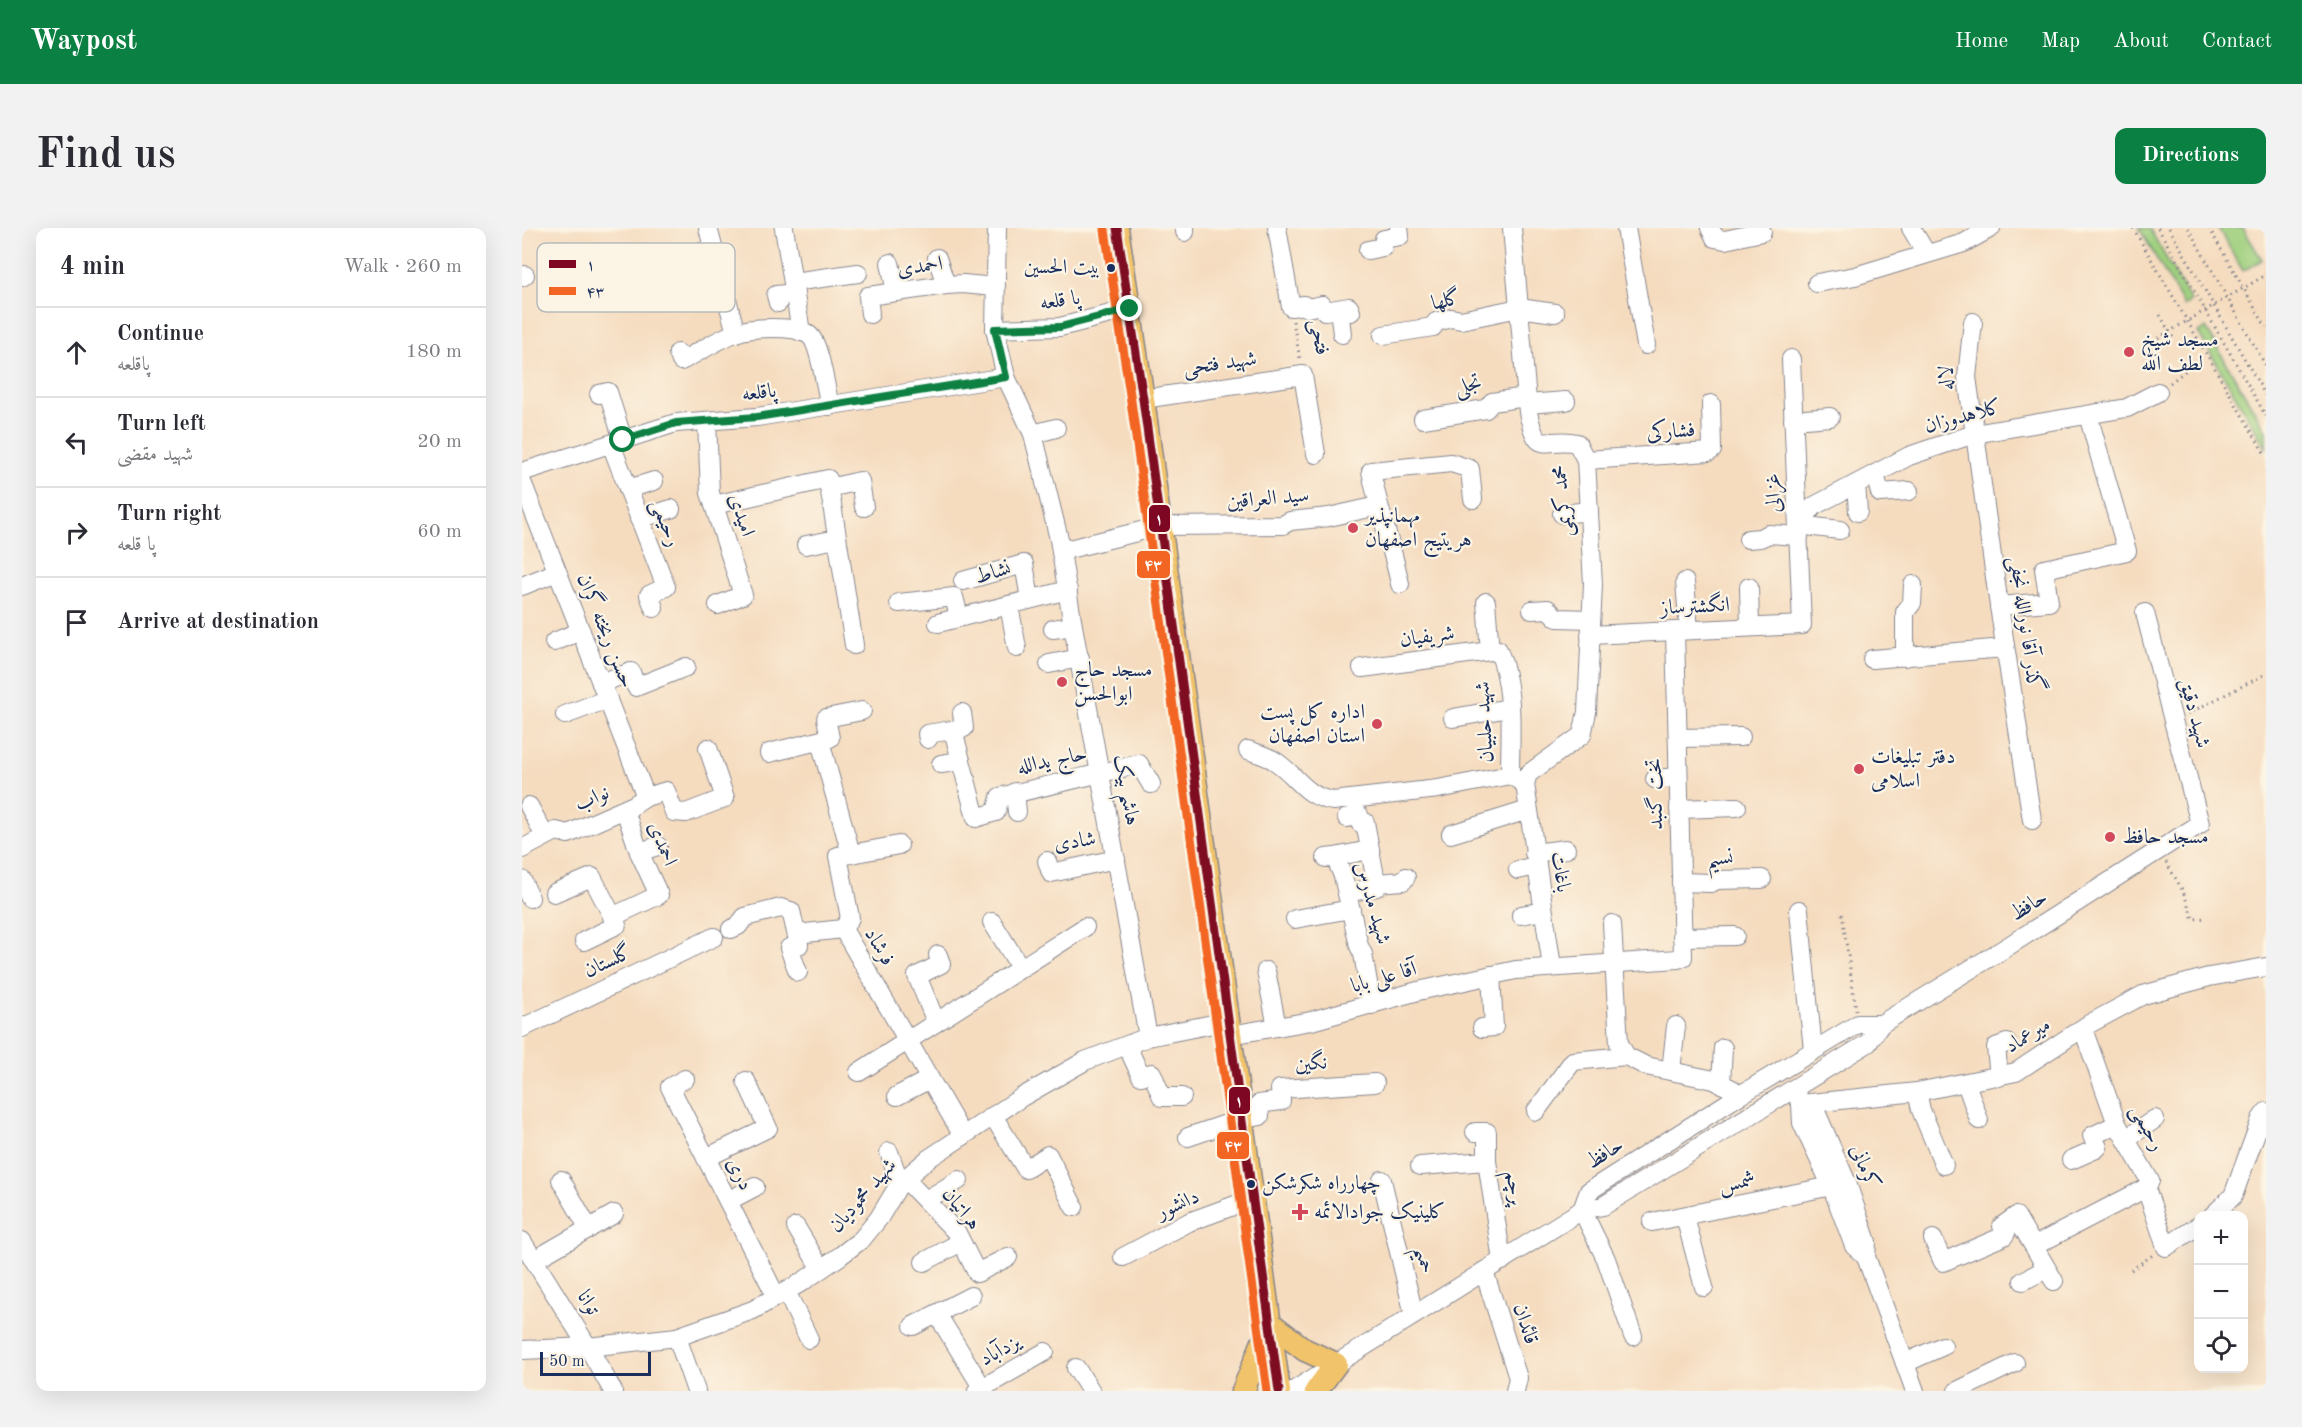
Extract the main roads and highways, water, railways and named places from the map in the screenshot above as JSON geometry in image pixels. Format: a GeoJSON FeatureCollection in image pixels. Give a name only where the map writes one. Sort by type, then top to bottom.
{"type":"FeatureCollection","features":[{"type":"Feature","properties":{"kind":"main road"},"geometry":{"type":"LineString","coordinates":[[1117,228],[1161,526],[1279,1391]]}},
{"type":"Feature","properties":{"kind":"main road"},"geometry":{"type":"LineString","coordinates":[[1270,1323],[1305,1350],[1335,1364],[1316,1391]]}},
{"type":"Feature","properties":{"kind":"main road"},"geometry":{"type":"LineString","coordinates":[[1243,1391],[1270,1323]]}},
{"type":"Feature","properties":{"kind":"place","name":"بیت الحسین"},"geometry":{"type":"Point","coordinates":[1111,268]}},
{"type":"Feature","properties":{"kind":"place","name":"مسجد شیخ لطف الله"},"geometry":{"type":"Point","coordinates":[2129,352]}},
{"type":"Feature","properties":{"kind":"place","name":"مهمانپذیر هریتیج اصفهان"},"geometry":{"type":"Point","coordinates":[1353,528]}},
{"type":"Feature","properties":{"kind":"place","name":"مسجد حاج ابوالحسن"},"geometry":{"type":"Point","coordinates":[1062,682]}},
{"type":"Feature","properties":{"kind":"place","name":"اداره کل پست استان اصفهان"},"geometry":{"type":"Point","coordinates":[1377,724]}},
{"type":"Feature","properties":{"kind":"place","name":"دفتر تبلیغات اسلامی"},"geometry":{"type":"Point","coordinates":[1859,769]}},
{"type":"Feature","properties":{"kind":"place","name":"مسجد حافظ"},"geometry":{"type":"Point","coordinates":[2110,837]}},
{"type":"Feature","properties":{"kind":"place","name":"چهارراه شکرشکن"},"geometry":{"type":"Point","coordinates":[1251,1184]}},
{"type":"Feature","properties":{"kind":"place","name":"کلینیک جوادالائمه"},"geometry":{"type":"Point","coordinates":[1300,1212]}}]}
